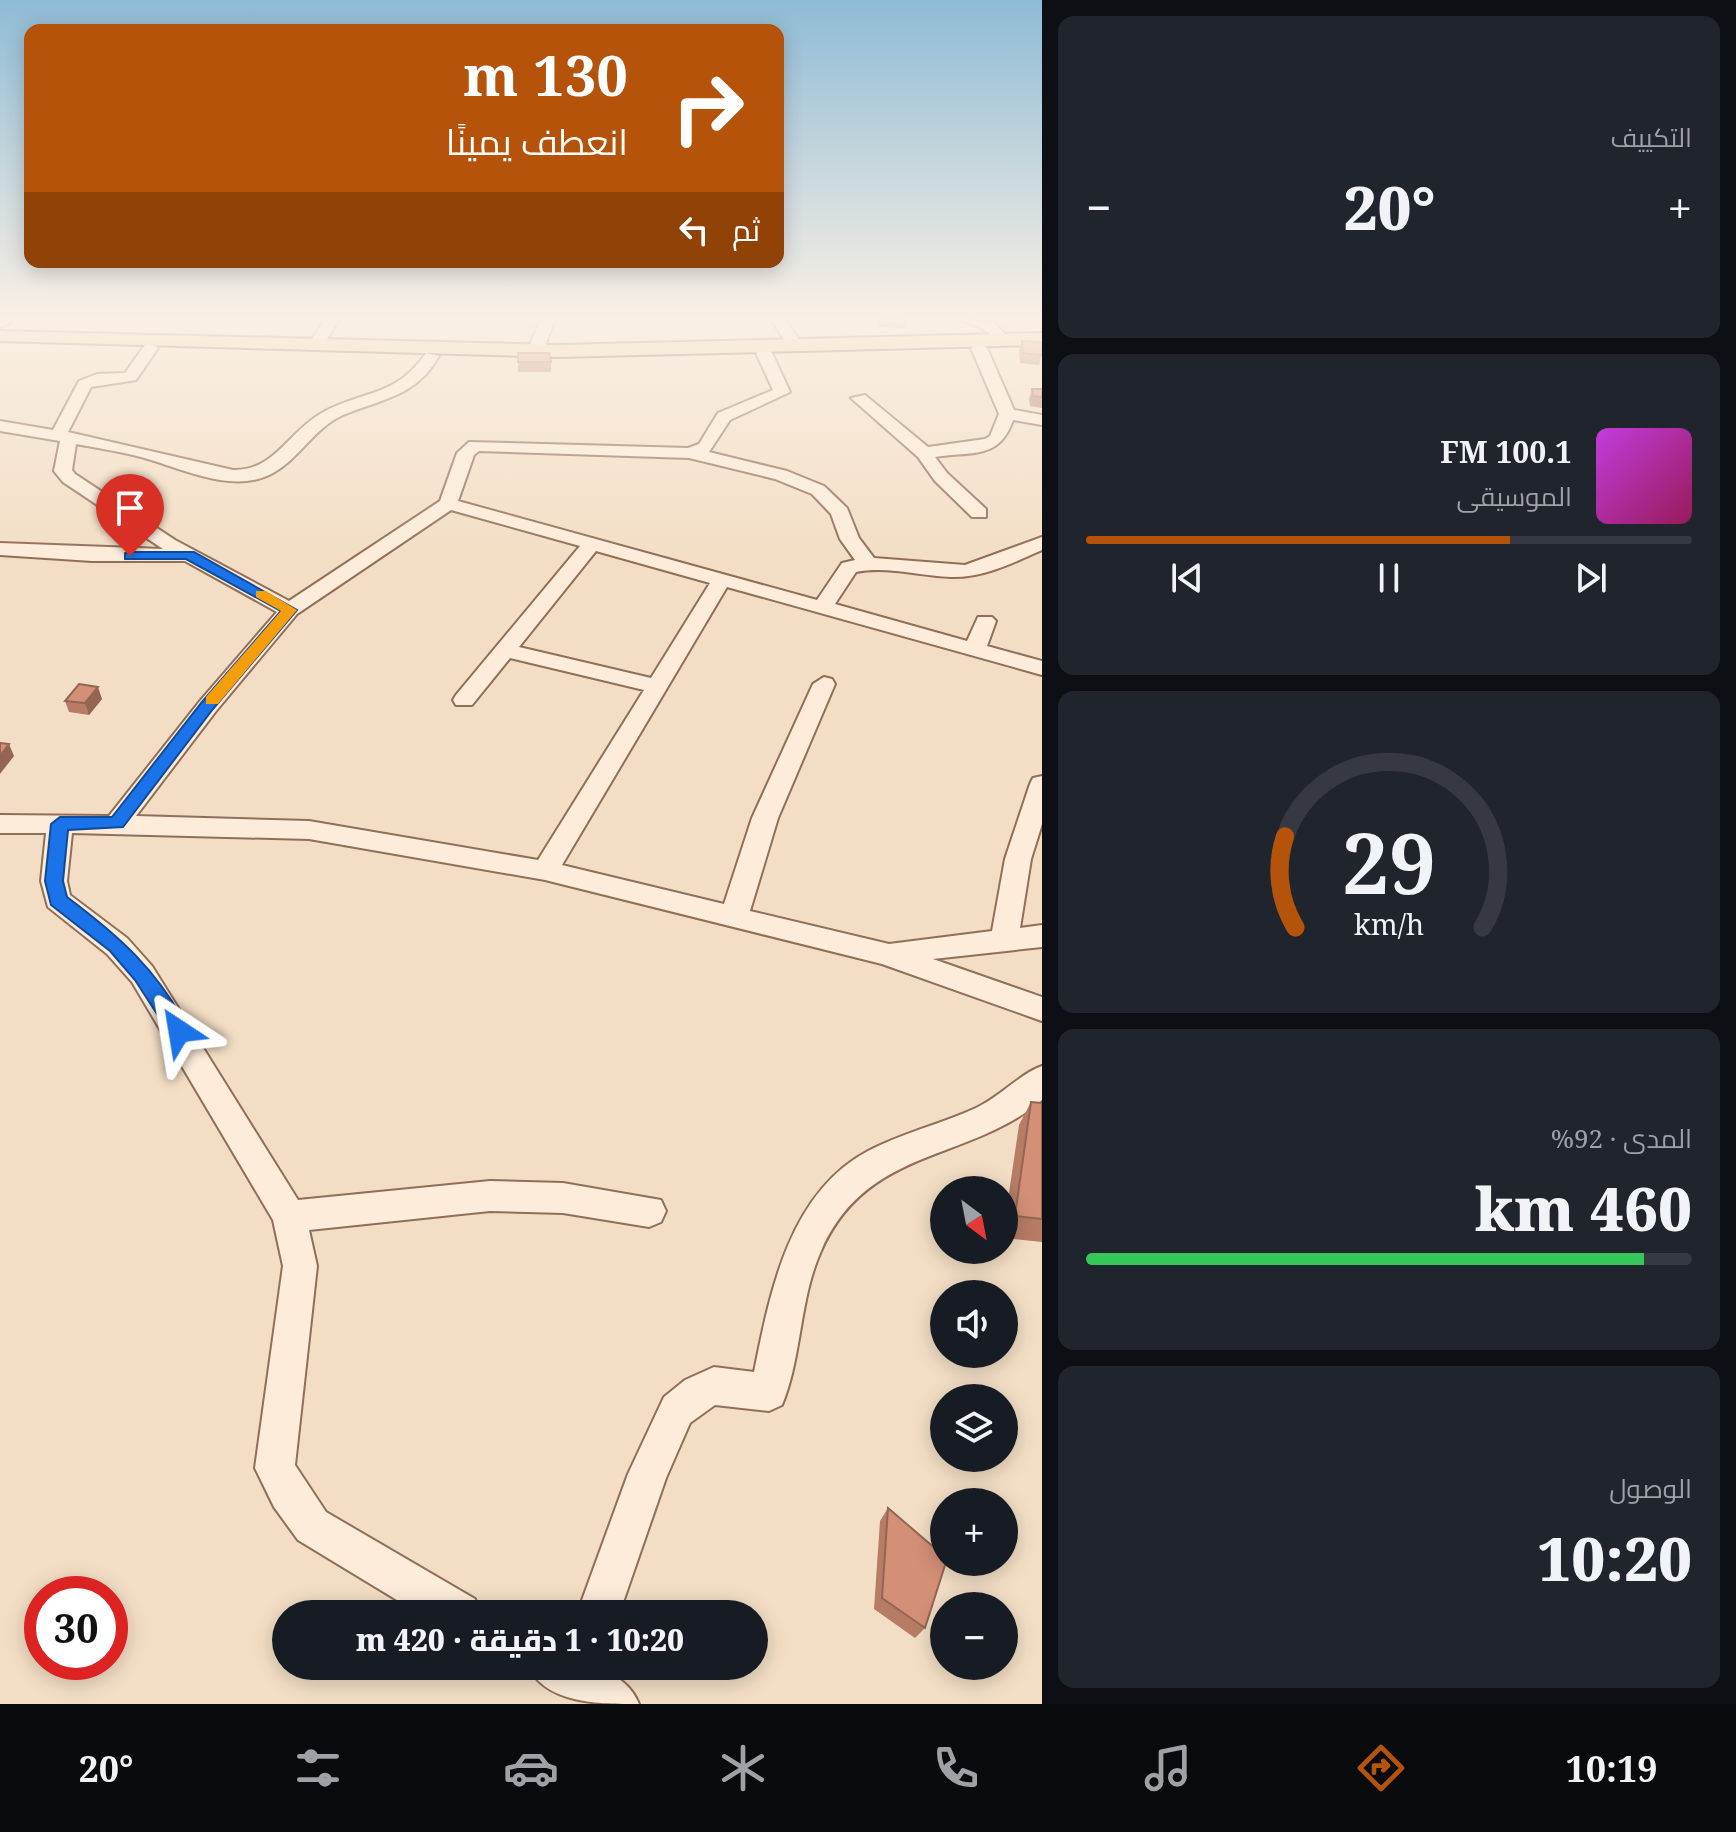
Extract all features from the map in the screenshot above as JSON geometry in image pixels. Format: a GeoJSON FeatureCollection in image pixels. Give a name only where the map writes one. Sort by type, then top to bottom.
{"type":"FeatureCollection","features":[{"type":"Feature","properties":{"kind":"street"},"geometry":{"type":"LineString","coordinates":[[79,399],[63,437],[63,471],[69,478],[189,555],[290,610]]}},
{"type":"Feature","properties":{"kind":"street"},"geometry":{"type":"LineString","coordinates":[[0,426],[228,474],[254,475],[285,456],[308,430],[330,414],[376,399]]}},
{"type":"Feature","properties":{"kind":"street"},"geometry":{"type":"LineString","coordinates":[[689,453],[705,448],[724,417],[767,399]]}},
{"type":"Feature","properties":{"kind":"street"},"geometry":{"type":"LineString","coordinates":[[860,399],[924,453],[935,470],[979,513]]}},
{"type":"Feature","properties":{"kind":"street"},"geometry":{"type":"LineString","coordinates":[[924,453],[990,444],[998,439],[1007,414],[1000,399]]}},
{"type":"Feature","properties":{"kind":"street"},"geometry":{"type":"LineString","coordinates":[[1007,414],[1042,420]]}},
{"type":"Feature","properties":{"kind":"street"},"geometry":{"type":"LineString","coordinates":[[117,823],[208,706],[290,610],[448,504],[466,453],[475,446],[689,453],[781,475],[818,490],[840,512],[850,539],[867,562]]}},
{"type":"Feature","properties":{"kind":"street"},"geometry":{"type":"LineString","coordinates":[[448,504],[721,581],[824,605],[1042,668]]}},
{"type":"Feature","properties":{"kind":"street"},"geometry":{"type":"LineString","coordinates":[[824,605],[849,567],[867,562],[957,571],[975,569],[1042,543]]}},
{"type":"Feature","properties":{"kind":"street"},"geometry":{"type":"LineString","coordinates":[[464,700],[592,544]]}},
{"type":"Feature","properties":{"kind":"street"},"geometry":{"type":"LineString","coordinates":[[0,549],[92,555],[189,555]]}},
{"type":"Feature","properties":{"kind":"street"},"geometry":{"type":"LineString","coordinates":[[545,871],[721,581]]}},
{"type":"Feature","properties":{"kind":"street"},"geometry":{"type":"LineString","coordinates":[[975,649],[985,621]]}},
{"type":"Feature","properties":{"kind":"street"},"geometry":{"type":"LineString","coordinates":[[505,650],[657,686]]}},
{"type":"Feature","properties":{"kind":"street"},"geometry":{"type":"LineString","coordinates":[[734,917],[765,818],[824,684]]}},
{"type":"Feature","properties":{"kind":"street"},"geometry":{"type":"LineString","coordinates":[[1004,942],[1018,859],[1042,784]]}},
{"type":"Feature","properties":{"kind":"street"},"geometry":{"type":"LineString","coordinates":[[0,824],[117,823],[309,830],[545,871],[886,954],[1042,1009]]}},
{"type":"Feature","properties":{"kind":"street"},"geometry":{"type":"LineString","coordinates":[[60,824],[54,881],[58,900],[117,946],[142,974],[289,1216],[300,1266],[275,1468],[312,1526],[436,1600]]}},
{"type":"Feature","properties":{"kind":"street"},"geometry":{"type":"LineString","coordinates":[[886,954],[1042,936]]}},
{"type":"Feature","properties":{"kind":"street"},"geometry":{"type":"LineString","coordinates":[[603,1600],[648,1474],[677,1410],[698,1393],[714,1386],[769,1392],[791,1278],[825,1210],[870,1167],[985,1119],[1032,1092],[1042,1079]]}},
{"type":"Feature","properties":{"kind":"street"},"geometry":{"type":"LineString","coordinates":[[289,1216],[490,1196],[563,1198],[649,1211]]}},
{"type":"Feature","properties":{"kind":"street"},"geometry":{"type":"LineString","coordinates":[[581,1680],[617,1704]]}},
{"type":"Feature","properties":{"kind":"building"},"geometry":{"type":"Polygon","coordinates":[[[79,684],[98,687],[85,703],[65,701],[79,684]]]}},
{"type":"Feature","properties":{"kind":"building"},"geometry":{"type":"Polygon","coordinates":[[[0,743],[9,744],[0,756],[0,743]]]}},
{"type":"Feature","properties":{"kind":"building"},"geometry":{"type":"Polygon","coordinates":[[[1031,1102],[1042,1103],[1042,1219],[1018,1216],[1018,1195],[1031,1102]]]}},
{"type":"Feature","properties":{"kind":"building"},"geometry":{"type":"Polygon","coordinates":[[[888,1508],[930,1544],[930,1576],[942,1576],[936,1592],[930,1592],[930,1612],[925,1628],[882,1598],[888,1508]]]}},
{"type":"Feature","properties":{"kind":"slow traffic"},"geometry":{"type":"LineString","coordinates":[[212,701],[290,610],[261,594]]}},
{"type":"Feature","properties":{"kind":"route"},"geometry":{"type":"LineString","coordinates":[[130,556],[189,555],[290,610],[208,706],[117,823],[60,824],[54,881],[58,900],[80,921],[117,946],[142,974],[179,1031]]}}]}
